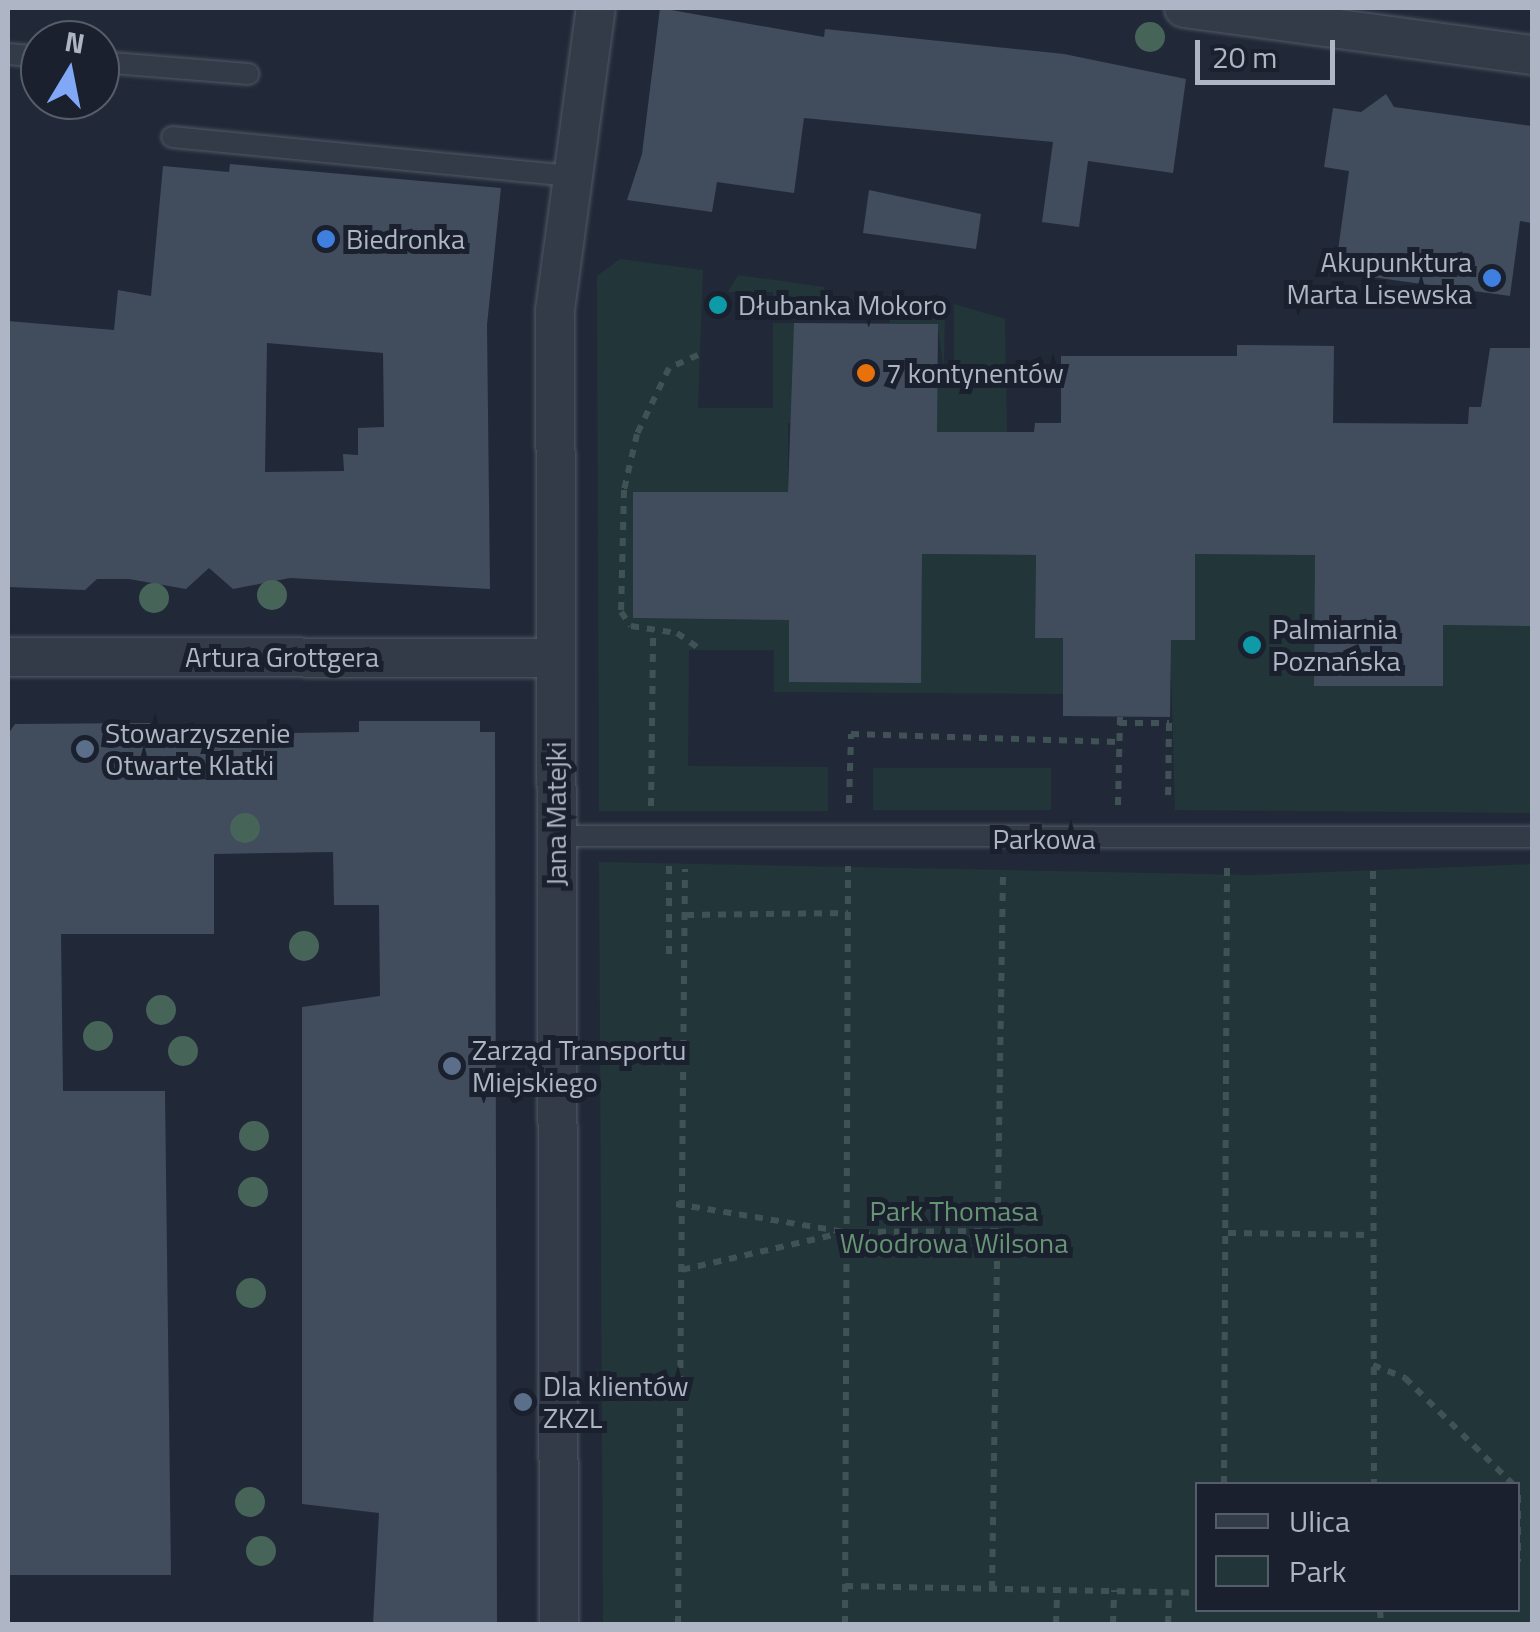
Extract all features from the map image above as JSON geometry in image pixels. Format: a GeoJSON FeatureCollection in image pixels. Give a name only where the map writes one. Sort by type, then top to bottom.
{"type":"FeatureCollection","features":[{"type":"Feature","properties":{"kind":"street","name":"Jana Matejki"},"geometry":{"type":"LineString","coordinates":[[559,1624],[555,310],[568,176],[596,8]]}},
{"type":"Feature","properties":{"kind":"street"},"geometry":{"type":"LineString","coordinates":[[1184,8],[1532,55]]}},
{"type":"Feature","properties":{"kind":"street","name":"Artura Grottgera"},"geometry":{"type":"LineString","coordinates":[[8,657],[556,658]]}},
{"type":"Feature","properties":{"kind":"lane"},"geometry":{"type":"LineString","coordinates":[[120,64],[249,74]]}},
{"type":"Feature","properties":{"kind":"lane"},"geometry":{"type":"LineString","coordinates":[[172,137],[568,176]]}},
{"type":"Feature","properties":{"kind":"lane","name":"Parkowa"},"geometry":{"type":"LineString","coordinates":[[556,836],[1373,841],[1532,836]]}},
{"type":"Feature","properties":{"kind":"path"},"geometry":{"type":"LineString","coordinates":[[698,356],[684,357],[661,383],[624,490],[621,612],[653,631],[691,638],[700,649]]}},
{"type":"Feature","properties":{"kind":"path"},"geometry":{"type":"LineString","coordinates":[[650,837],[653,631]]}},
{"type":"Feature","properties":{"kind":"path"},"geometry":{"type":"LineString","coordinates":[[1118,797],[1120,719],[1169,723],[1167,840]]}},
{"type":"Feature","properties":{"kind":"path"},"geometry":{"type":"LineString","coordinates":[[845,1624],[847,838],[851,734],[1119,742]]}},
{"type":"Feature","properties":{"kind":"path"},"geometry":{"type":"LineString","coordinates":[[678,1624],[676,1204],[685,838]]}},
{"type":"Feature","properties":{"kind":"path"},"geometry":{"type":"LineString","coordinates":[[992,1589],[1004,839]]}},
{"type":"Feature","properties":{"kind":"path"},"geometry":{"type":"LineString","coordinates":[[1224,1482],[1227,840]]}},
{"type":"Feature","properties":{"kind":"path"},"geometry":{"type":"LineString","coordinates":[[1373,841],[1374,1482]]}},
{"type":"Feature","properties":{"kind":"path"},"geometry":{"type":"LineString","coordinates":[[669,882],[669,955]]}},
{"type":"Feature","properties":{"kind":"path"},"geometry":{"type":"LineString","coordinates":[[686,915],[848,914]]}},
{"type":"Feature","properties":{"kind":"path"},"geometry":{"type":"LineString","coordinates":[[676,1204],[846,1232],[1000,1230]]}},
{"type":"Feature","properties":{"kind":"path"},"geometry":{"type":"LineString","coordinates":[[677,1271],[846,1232]]}},
{"type":"Feature","properties":{"kind":"path"},"geometry":{"type":"LineString","coordinates":[[1228,1232],[1372,1235]]}},
{"type":"Feature","properties":{"kind":"path"},"geometry":{"type":"LineString","coordinates":[[1373,1365],[1405,1378],[1510,1482]]}},
{"type":"Feature","properties":{"kind":"path"},"geometry":{"type":"LineString","coordinates":[[845,1586],[1195,1592]]}},
{"type":"Feature","properties":{"kind":"path"},"geometry":{"type":"LineString","coordinates":[[1056,1624],[1057,1590]]}},
{"type":"Feature","properties":{"kind":"path"},"geometry":{"type":"LineString","coordinates":[[1113,1624],[1114,1590]]}},
{"type":"Feature","properties":{"kind":"path"},"geometry":{"type":"LineString","coordinates":[[1168,1592],[1168,1624]]}},
{"type":"Feature","properties":{"kind":"green space"},"geometry":{"type":"Polygon","coordinates":[[[620,259],[703,270],[698,408],[773,408],[773,323],[794,323],[842,423],[788,423],[788,492],[634,492],[633,618],[789,620],[920,683],[922,554],[1036,555],[1035,638],[1080,638],[1063,694],[774,692],[774,650],[689,650],[688,766],[828,767],[828,811],[599,811],[597,276],[620,259]]]}},
{"type":"Feature","properties":{"kind":"green space"},"geometry":{"type":"Polygon","coordinates":[[[738,275],[824,287],[824,309],[773,309],[773,292],[728,292],[738,275]]]}},
{"type":"Feature","properties":{"kind":"green space"},"geometry":{"type":"Polygon","coordinates":[[[890,295],[945,303],[944,369],[937,324],[890,323],[890,295]]]}},
{"type":"Feature","properties":{"kind":"green space"},"geometry":{"type":"Polygon","coordinates":[[[954,304],[1005,319],[1007,432],[918,432],[937,378],[954,378],[954,304]]]}},
{"type":"Feature","properties":{"kind":"green space"},"geometry":{"type":"Polygon","coordinates":[[[1195,554],[1315,555],[1315,686],[1442,686],[1443,625],[1532,626],[1532,813],[1175,810],[1171,673],[1154,640],[1195,639],[1195,554]]]}},
{"type":"Feature","properties":{"kind":"green space"},"geometry":{"type":"Polygon","coordinates":[[[873,768],[1051,768],[1051,810],[873,810],[873,768]]]}},
{"type":"Feature","properties":{"kind":"green space","name":"Park Thomasa Woodrowa Wilsona"},"geometry":{"type":"Polygon","coordinates":[[[599,862],[1253,875],[1532,864],[1532,1624],[603,1624],[599,862]]]}},
{"type":"Feature","properties":{"kind":"building"},"geometry":{"type":"Polygon","coordinates":[[[660,8],[824,37],[825,29],[1064,54],[1186,79],[1173,173],[1088,161],[1079,227],[1042,222],[1053,142],[804,118],[794,193],[717,182],[712,212],[627,200],[642,154],[660,8]]]}},
{"type":"Feature","properties":{"kind":"building"},"geometry":{"type":"Polygon","coordinates":[[[1386,94],[1394,107],[1532,126],[1532,223],[1520,221],[1510,296],[1335,272],[1349,171],[1324,167],[1333,108],[1361,112],[1386,94]]]}},
{"type":"Feature","properties":{"kind":"building"},"geometry":{"type":"Polygon","coordinates":[[[230,164],[501,188],[487,325],[490,589],[290,578],[233,589],[209,568],[186,589],[129,579],[97,579],[85,590],[8,587],[8,321],[114,330],[118,290],[151,296],[163,166],[229,172],[230,164]],[[267,343],[265,472],[344,471],[343,454],[358,455],[358,428],[384,427],[383,353],[267,343]]]}},
{"type":"Feature","properties":{"kind":"building"},"geometry":{"type":"Polygon","coordinates":[[[869,190],[981,214],[976,249],[863,233],[869,190]]]}},
{"type":"Feature","properties":{"kind":"building","name":"Palmiarnia Poznańska"},"geometry":{"type":"Polygon","coordinates":[[[794,323],[938,324],[937,432],[1034,432],[1035,423],[1061,423],[1061,356],[1237,356],[1237,345],[1334,346],[1333,423],[1468,424],[1469,407],[1481,407],[1490,348],[1532,348],[1532,626],[1443,625],[1443,686],[1314,686],[1315,555],[1195,554],[1195,640],[1171,640],[1170,717],[1063,716],[1063,638],[1035,638],[1036,555],[922,554],[921,683],[789,682],[789,620],[633,618],[633,492],[788,492],[794,323]]]}},
{"type":"Feature","properties":{"kind":"building"},"geometry":{"type":"Polygon","coordinates":[[[359,721],[480,721],[480,732],[495,732],[497,1624],[373,1624],[379,1513],[302,1504],[302,1007],[380,996],[379,905],[334,905],[333,852],[214,854],[214,934],[61,934],[63,1091],[165,1091],[171,1575],[8,1575],[8,734],[15,724],[150,723],[150,735],[359,732],[359,721]]]}},
{"type":"Feature","properties":{"kind":"place","name":"Biedronka"},"geometry":{"type":"Point","coordinates":[326,239]}},
{"type":"Feature","properties":{"kind":"place","name":"Akupunktura Marta Lisewska"},"geometry":{"type":"Point","coordinates":[1492,278]}},
{"type":"Feature","properties":{"kind":"place","name":"Dłubanka Mokoro"},"geometry":{"type":"Point","coordinates":[718,305]}},
{"type":"Feature","properties":{"kind":"place","name":"7 kontynentów"},"geometry":{"type":"Point","coordinates":[866,373]}},
{"type":"Feature","properties":{"kind":"place","name":"Palmiarnia Poznańska"},"geometry":{"type":"Point","coordinates":[1252,645]}},
{"type":"Feature","properties":{"kind":"place","name":"Stowarzyszenie Otwarte Klatki"},"geometry":{"type":"Point","coordinates":[85,749]}},
{"type":"Feature","properties":{"kind":"place","name":"Zarząd Transportu Miejskiego"},"geometry":{"type":"Point","coordinates":[452,1066]}},
{"type":"Feature","properties":{"kind":"place","name":"Dla klientów ZKZL"},"geometry":{"type":"Point","coordinates":[523,1402]}}]}
